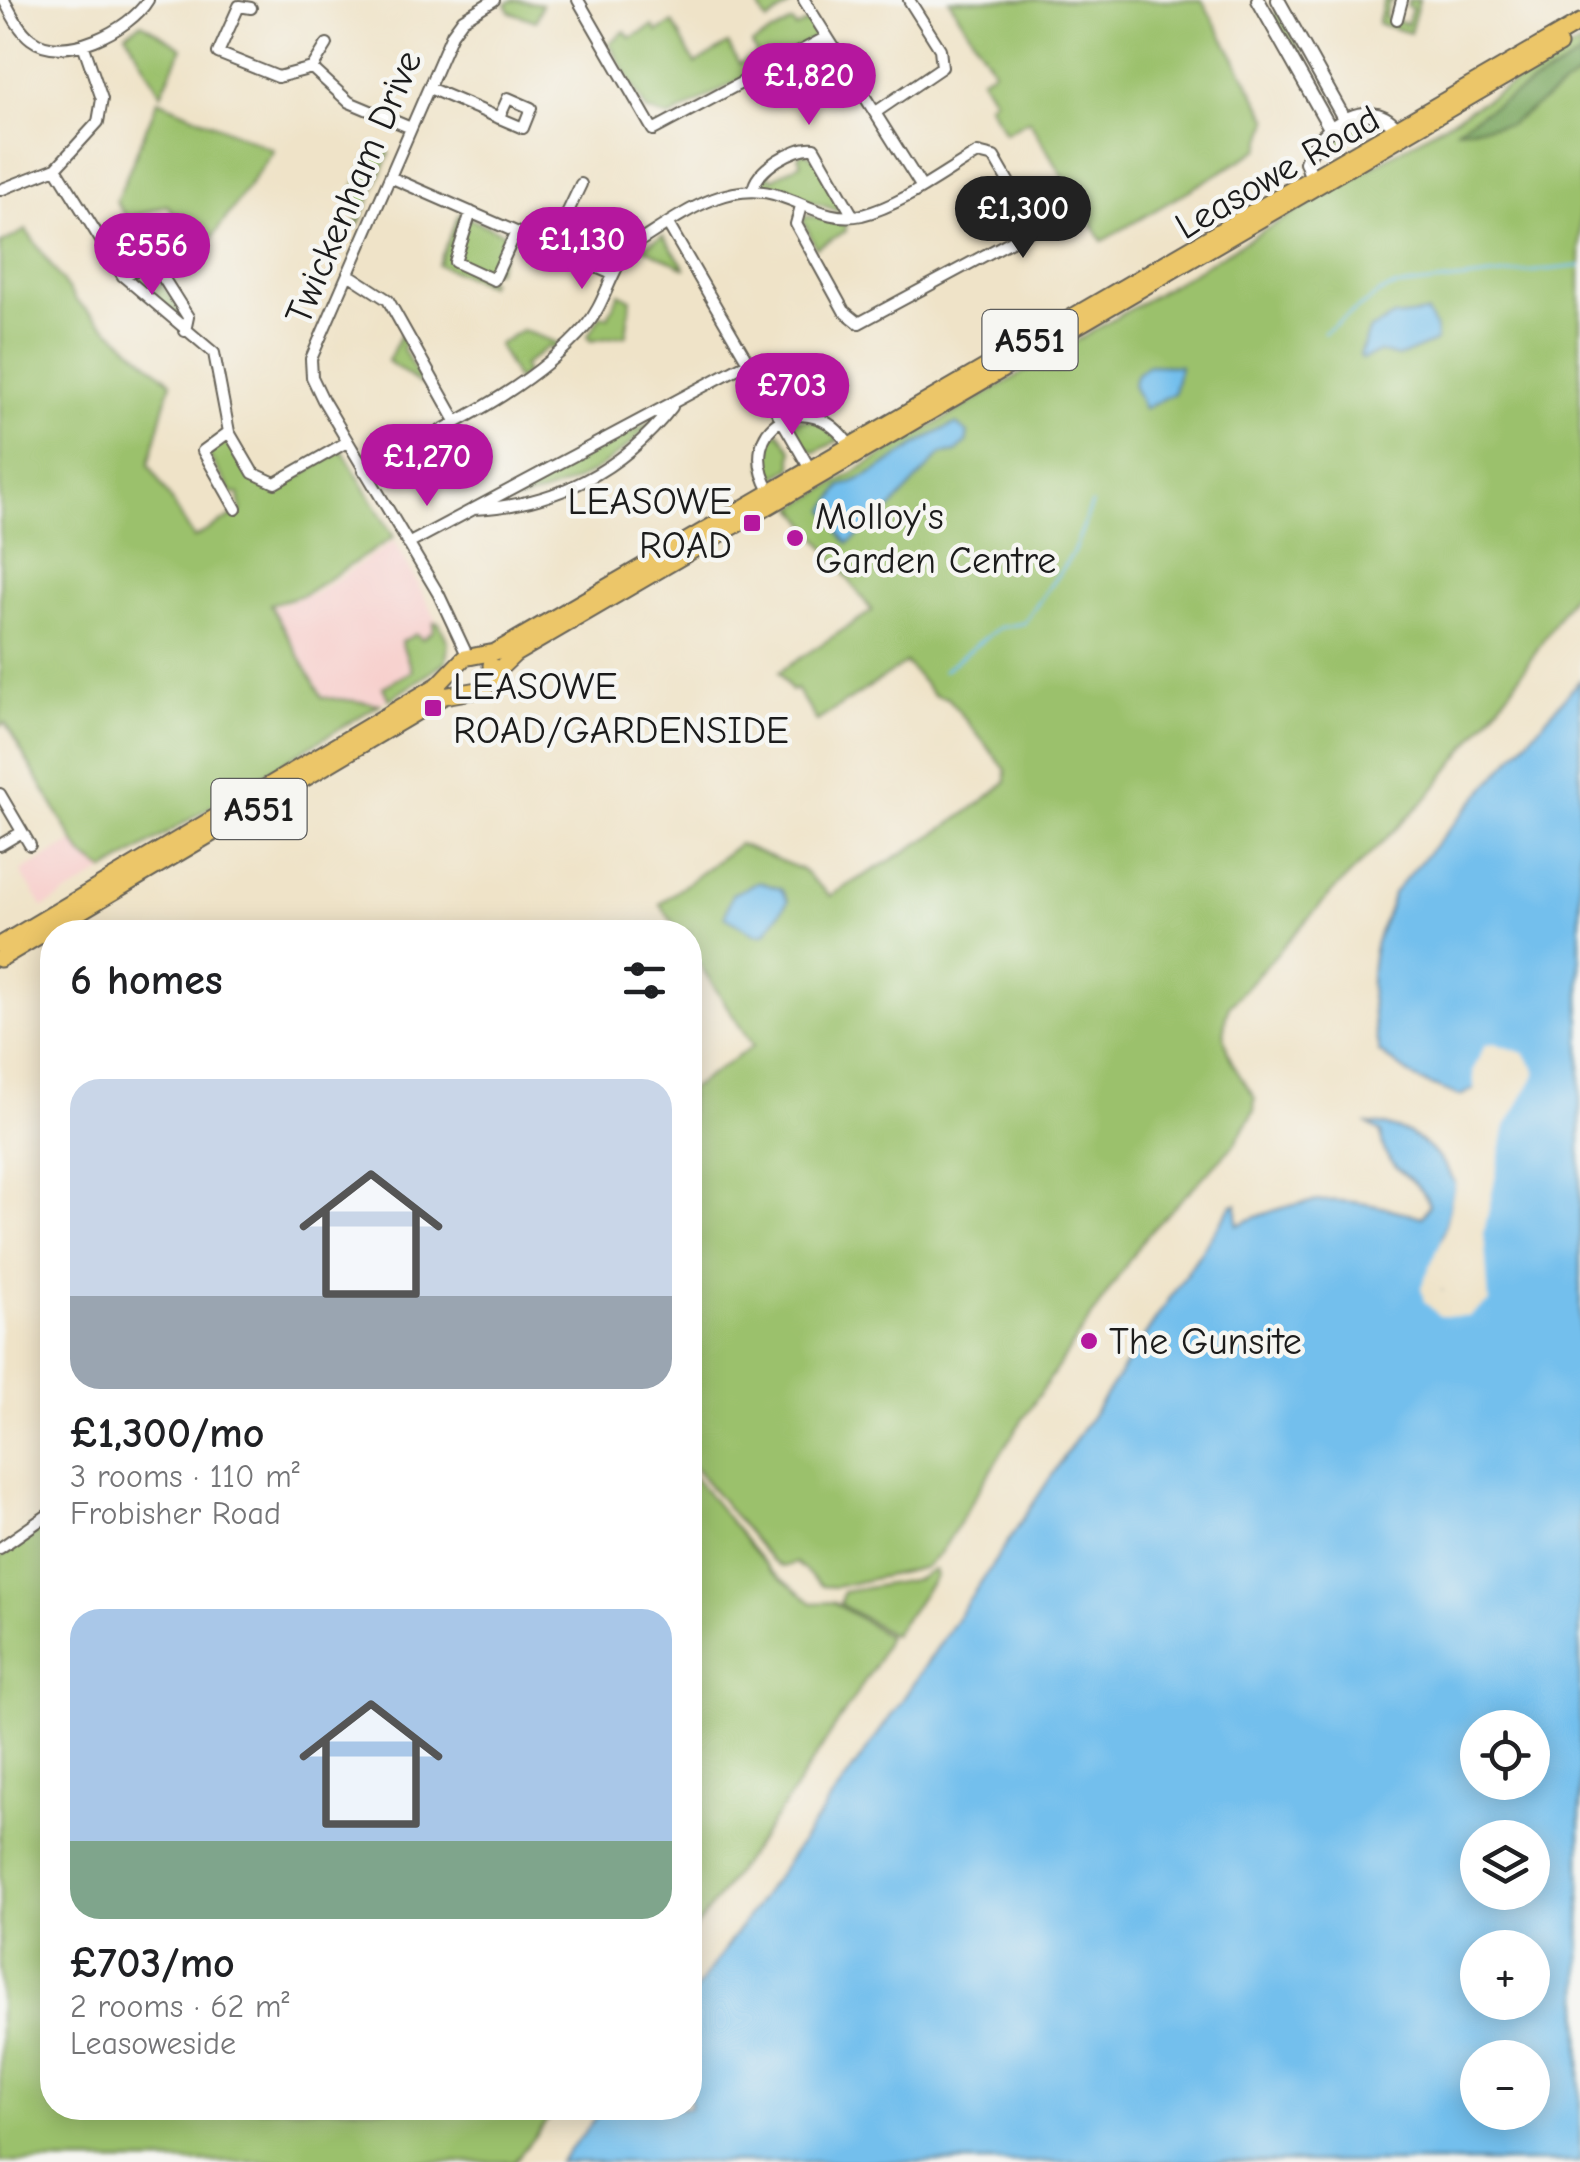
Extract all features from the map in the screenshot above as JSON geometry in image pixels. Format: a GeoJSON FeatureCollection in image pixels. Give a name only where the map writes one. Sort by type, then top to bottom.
{"type":"FeatureCollection","features":[{"type":"Feature","properties":{"kind":"main road","name":"Leasowe Road"},"geometry":{"type":"LineString","coordinates":[[1400,132],[1580,22]]}},
{"type":"Feature","properties":{"kind":"main road","name":"Leasowe Road"},"geometry":{"type":"LineString","coordinates":[[493,675],[515,654],[812,474],[1400,132],[1580,33]]}},
{"type":"Feature","properties":{"kind":"main road","name":"Leasowe Road"},"geometry":{"type":"LineString","coordinates":[[43,920],[269,789],[438,685],[468,660],[495,652],[770,491],[812,474],[850,445],[1312,183]]}},
{"type":"Feature","properties":{"kind":"main road"},"geometry":{"type":"LineString","coordinates":[[468,660],[490,663],[493,675],[484,690],[467,691],[457,680],[468,660]]}},
{"type":"Feature","properties":{"kind":"main road","name":"A551"},"geometry":{"type":"LineString","coordinates":[[66,920],[444,696],[467,691]]}},
{"type":"Feature","properties":{"kind":"main road","name":"Leasowe Road"},"geometry":{"type":"LineString","coordinates":[[0,945],[40,922]]}},
{"type":"Feature","properties":{"kind":"main road","name":"A551"},"geometry":{"type":"LineString","coordinates":[[0,959],[40,935]]}},
{"type":"Feature","properties":{"kind":"street"},"geometry":{"type":"LineString","coordinates":[[4,0],[29,38],[42,45],[84,44],[141,10],[148,0]]}},
{"type":"Feature","properties":{"kind":"street","name":"Twickenham Drive"},"geometry":{"type":"LineString","coordinates":[[347,442],[312,376],[311,359],[452,34],[464,20],[494,0]]}},
{"type":"Feature","properties":{"kind":"street"},"geometry":{"type":"LineString","coordinates":[[578,0],[652,130],[827,37]]}},
{"type":"Feature","properties":{"kind":"street"},"geometry":{"type":"LineString","coordinates":[[804,0],[920,186]]}},
{"type":"Feature","properties":{"kind":"street"},"geometry":{"type":"LineString","coordinates":[[876,112],[942,66],[940,48],[910,0]]}},
{"type":"Feature","properties":{"kind":"street"},"geometry":{"type":"LineString","coordinates":[[1397,19],[1402,0]]}},
{"type":"Feature","properties":{"kind":"street"},"geometry":{"type":"LineString","coordinates":[[1330,128],[1261,6],[1279,2],[1344,120]]}},
{"type":"Feature","properties":{"kind":"street"},"geometry":{"type":"LineString","coordinates":[[250,8],[239,6],[218,53],[278,76],[312,68],[327,44]]}},
{"type":"Feature","properties":{"kind":"street"},"geometry":{"type":"LineString","coordinates":[[0,190],[56,168],[101,113],[102,99],[84,44]]}},
{"type":"Feature","properties":{"kind":"street"},"geometry":{"type":"LineString","coordinates":[[312,68],[349,102],[411,128]]}},
{"type":"Feature","properties":{"kind":"street"},"geometry":{"type":"LineString","coordinates":[[429,88],[499,118]]}},
{"type":"Feature","properties":{"kind":"street","name":"Leasowe Road"},"geometry":{"type":"LineString","coordinates":[[1312,183],[1306,162],[1312,148],[1330,128],[1344,120],[1381,113],[1400,132]]}},
{"type":"Feature","properties":{"kind":"street"},"geometry":{"type":"LineString","coordinates":[[752,190],[759,173],[804,147],[814,148],[853,216]]}},
{"type":"Feature","properties":{"kind":"street"},"geometry":{"type":"LineString","coordinates":[[364,471],[532,374],[589,324],[612,274],[632,246],[720,195],[752,190],[786,198],[822,214],[853,216],[883,207],[978,153],[994,157],[1028,216],[1030,231],[859,323],[844,311],[796,224],[800,206]]}},
{"type":"Feature","properties":{"kind":"street"},"geometry":{"type":"LineString","coordinates":[[56,168],[122,276],[214,353],[229,432],[252,472],[263,482],[275,483],[347,442],[463,638],[468,660]]}},
{"type":"Feature","properties":{"kind":"street"},"geometry":{"type":"LineString","coordinates":[[390,177],[612,274]]}},
{"type":"Feature","properties":{"kind":"street"},"geometry":{"type":"LineString","coordinates":[[551,247],[581,184]]}},
{"type":"Feature","properties":{"kind":"street"},"geometry":{"type":"LineString","coordinates":[[471,212],[455,262],[494,280],[516,232]]}},
{"type":"Feature","properties":{"kind":"street"},"geometry":{"type":"LineString","coordinates":[[668,224],[812,474]]}},
{"type":"Feature","properties":{"kind":"street"},"geometry":{"type":"LineString","coordinates":[[122,276],[151,263],[188,317],[186,331]]}},
{"type":"Feature","properties":{"kind":"street"},"geometry":{"type":"LineString","coordinates":[[348,274],[388,300],[456,420]]}},
{"type":"Feature","properties":{"kind":"street"},"geometry":{"type":"LineString","coordinates":[[408,544],[749,362]]}},
{"type":"Feature","properties":{"kind":"street"},"geometry":{"type":"LineString","coordinates":[[467,510],[504,508],[552,496],[587,480],[634,451],[674,404]]}},
{"type":"Feature","properties":{"kind":"street"},"geometry":{"type":"LineString","coordinates":[[770,491],[760,471],[758,453],[768,431],[782,420],[814,415],[838,428],[850,445]]}},
{"type":"Feature","properties":{"kind":"street"},"geometry":{"type":"LineString","coordinates":[[229,432],[203,450],[236,509]]}},
{"type":"Feature","properties":{"kind":"street"},"geometry":{"type":"LineString","coordinates":[[0,794],[30,845]]}},
{"type":"Feature","properties":{"kind":"street"},"geometry":{"type":"LineString","coordinates":[[0,845],[22,832]]}},
{"type":"Feature","properties":{"kind":"street"},"geometry":{"type":"LineString","coordinates":[[0,1548],[40,1520]]}},
{"type":"Feature","properties":{"kind":"shaded area"},"geometry":{"type":"Polygon","coordinates":[[[395,541],[448,642],[446,662],[341,727],[273,607],[316,593],[395,541]]]}},
{"type":"Feature","properties":{"kind":"shaded area"},"geometry":{"type":"Polygon","coordinates":[[[73,842],[105,871],[43,908],[21,872],[73,842]]]}},
{"type":"Feature","properties":{"kind":"green space"},"geometry":{"type":"Polygon","coordinates":[[[513,0],[542,4],[536,21],[510,12],[506,4],[513,0]]]}},
{"type":"Feature","properties":{"kind":"green space"},"geometry":{"type":"Polygon","coordinates":[[[755,0],[797,0],[767,22],[755,0]]]}},
{"type":"Feature","properties":{"kind":"green space"},"geometry":{"type":"Polygon","coordinates":[[[949,0],[1202,0],[1269,120],[1260,149],[1102,241],[1029,120],[1005,133],[988,104],[994,99],[981,78],[994,70],[949,0]]]}},
{"type":"Feature","properties":{"kind":"green space"},"geometry":{"type":"Polygon","coordinates":[[[1384,0],[1397,0],[1389,2],[1385,18],[1407,24],[1412,8],[1407,6],[1409,0],[1419,0],[1410,33],[1378,24],[1384,0]]]}},
{"type":"Feature","properties":{"kind":"green space"},"geometry":{"type":"Polygon","coordinates":[[[1278,11],[1336,111],[1334,115],[1272,17],[1278,11]]]}},
{"type":"Feature","properties":{"kind":"green space"},"geometry":{"type":"Polygon","coordinates":[[[810,21],[816,31],[814,38],[670,118],[647,111],[609,43],[625,31],[630,38],[653,26],[657,32],[673,23],[695,64],[728,44],[739,64],[757,54],[752,44],[792,22],[796,28],[810,21]]]}},
{"type":"Feature","properties":{"kind":"green space"},"geometry":{"type":"Polygon","coordinates":[[[142,23],[182,48],[161,94],[126,33],[142,23]]]}},
{"type":"Feature","properties":{"kind":"green space"},"geometry":{"type":"Polygon","coordinates":[[[1580,44],[1580,583],[1514,685],[1428,797],[1335,889],[1229,1006],[1226,1044],[1255,1098],[1254,1111],[1234,1145],[1144,1238],[1013,1434],[940,1554],[925,1567],[836,1587],[822,1586],[796,1563],[783,1567],[772,1561],[702,1476],[702,1081],[753,1046],[702,968],[702,920],[671,920],[660,904],[739,844],[803,870],[830,896],[985,799],[1006,782],[1006,770],[948,698],[934,695],[906,663],[817,721],[796,689],[791,691],[779,672],[872,611],[795,507],[1580,44]]]}},
{"type":"Feature","properties":{"kind":"green space"},"geometry":{"type":"Polygon","coordinates":[[[1580,56],[1580,75],[1509,125],[1455,129],[1580,56]]]}},
{"type":"Feature","properties":{"kind":"green space"},"geometry":{"type":"Polygon","coordinates":[[[158,100],[274,150],[205,248],[167,205],[128,219],[116,202],[158,100]]]}},
{"type":"Feature","properties":{"kind":"green space"},"geometry":{"type":"Polygon","coordinates":[[[1357,122],[1364,130],[1330,153],[1327,138],[1357,122]]]}},
{"type":"Feature","properties":{"kind":"green space"},"geometry":{"type":"Polygon","coordinates":[[[374,144],[390,153],[357,228],[354,187],[374,144]]]}},
{"type":"Feature","properties":{"kind":"green space"},"geometry":{"type":"Polygon","coordinates":[[[804,152],[817,159],[844,207],[842,212],[760,185],[767,172],[772,179],[801,163],[798,156],[804,152]]]}},
{"type":"Feature","properties":{"kind":"green space"},"geometry":{"type":"Polygon","coordinates":[[[459,214],[510,236],[496,271],[488,268],[483,278],[490,281],[488,285],[438,265],[459,214]]]}},
{"type":"Feature","properties":{"kind":"green space"},"geometry":{"type":"Polygon","coordinates":[[[802,218],[845,223],[846,231],[816,248],[802,218]]]}},
{"type":"Feature","properties":{"kind":"green space"},"geometry":{"type":"Polygon","coordinates":[[[26,230],[77,302],[171,382],[149,464],[194,538],[241,511],[239,494],[232,493],[208,455],[213,444],[226,437],[254,475],[277,485],[289,482],[342,450],[394,537],[303,595],[270,604],[322,697],[380,704],[105,871],[82,855],[5,723],[0,726],[0,244],[26,230]]]}},
{"type":"Feature","properties":{"kind":"green space"},"geometry":{"type":"Polygon","coordinates":[[[663,236],[686,269],[642,247],[663,236]]]}},
{"type":"Feature","properties":{"kind":"green space"},"geometry":{"type":"Polygon","coordinates":[[[150,267],[184,317],[181,320],[133,279],[150,267]]]}},
{"type":"Feature","properties":{"kind":"green space"},"geometry":{"type":"Polygon","coordinates":[[[619,293],[631,299],[626,335],[591,341],[587,337],[601,315],[608,317],[619,293]]]}},
{"type":"Feature","properties":{"kind":"green space"},"geometry":{"type":"Polygon","coordinates":[[[522,330],[560,344],[552,350],[549,346],[523,366],[526,373],[517,380],[498,345],[522,330]]]}},
{"type":"Feature","properties":{"kind":"green space"},"geometry":{"type":"Polygon","coordinates":[[[402,332],[407,343],[402,347],[418,376],[425,374],[427,381],[420,384],[388,361],[402,332]]]}},
{"type":"Feature","properties":{"kind":"green space"},"geometry":{"type":"Polygon","coordinates":[[[655,420],[620,453],[585,476],[546,493],[499,505],[496,502],[655,420]]]}},
{"type":"Feature","properties":{"kind":"green space"},"geometry":{"type":"Polygon","coordinates":[[[797,420],[819,420],[840,440],[815,452],[802,444],[793,427],[797,420]]]}},
{"type":"Feature","properties":{"kind":"green space"},"geometry":{"type":"Polygon","coordinates":[[[779,432],[792,450],[792,467],[770,481],[763,468],[767,439],[779,432]]]}},
{"type":"Feature","properties":{"kind":"green space"},"geometry":{"type":"Polygon","coordinates":[[[434,622],[439,623],[448,642],[446,662],[389,700],[383,687],[412,671],[401,642],[416,634],[422,639],[433,631],[434,622]]]}},
{"type":"Feature","properties":{"kind":"green space"},"geometry":{"type":"Polygon","coordinates":[[[702,1488],[771,1571],[812,1603],[833,1602],[888,1636],[875,1665],[784,1806],[702,1919],[702,1488]]]}},
{"type":"Feature","properties":{"kind":"green space"},"geometry":{"type":"Polygon","coordinates":[[[40,1530],[40,2120],[547,2120],[514,2162],[0,2162],[0,1557],[40,1530]]]}},
{"type":"Feature","properties":{"kind":"green space"},"geometry":{"type":"Polygon","coordinates":[[[934,1570],[936,1576],[893,1635],[840,1604],[843,1592],[917,1579],[934,1570]]]}},
{"type":"Feature","properties":{"kind":"water"},"geometry":{"type":"Polygon","coordinates":[[[1427,313],[1435,328],[1436,341],[1398,357],[1379,352],[1362,359],[1370,329],[1394,317],[1427,313]]]}},
{"type":"Feature","properties":{"kind":"water"},"geometry":{"type":"Polygon","coordinates":[[[1148,365],[1180,366],[1174,393],[1144,409],[1133,385],[1137,374],[1148,365]]]}},
{"type":"Feature","properties":{"kind":"water"},"geometry":{"type":"Polygon","coordinates":[[[956,424],[968,433],[966,443],[956,452],[941,454],[879,521],[848,543],[826,510],[841,486],[871,474],[956,424]]]}},
{"type":"Feature","properties":{"kind":"water"},"geometry":{"type":"Polygon","coordinates":[[[1580,680],[1580,2162],[559,2162],[595,2120],[702,2120],[702,1981],[903,1699],[1232,1205],[1237,1204],[1237,1225],[1287,1207],[1328,1201],[1371,1205],[1422,1217],[1429,1205],[1424,1194],[1394,1166],[1383,1147],[1381,1133],[1368,1124],[1397,1129],[1430,1149],[1456,1184],[1432,1281],[1451,1301],[1467,1292],[1508,1095],[1505,1071],[1485,1072],[1478,1087],[1460,1096],[1417,1080],[1379,1052],[1371,986],[1377,939],[1393,893],[1580,680]]]}},
{"type":"Feature","properties":{"kind":"water"},"geometry":{"type":"Polygon","coordinates":[[[759,882],[781,889],[788,901],[765,934],[754,934],[725,916],[732,894],[759,882]]]}},
{"type":"Feature","properties":{"kind":"pier"},"geometry":{"type":"Polygon","coordinates":[[[1494,1043],[1524,1053],[1537,1072],[1506,1126],[1484,1232],[1489,1302],[1468,1317],[1439,1316],[1424,1301],[1421,1288],[1444,1234],[1457,1176],[1461,1184],[1438,1281],[1442,1291],[1452,1295],[1463,1289],[1467,1275],[1459,1248],[1490,1119],[1505,1085],[1501,1075],[1493,1074],[1483,1080],[1483,1090],[1475,1097],[1473,1070],[1485,1045],[1494,1043]]]}},
{"type":"Feature","properties":{"kind":"waterway"},"geometry":{"type":"LineString","coordinates":[[1324,333],[1381,292],[1395,287],[1580,266]]}},
{"type":"Feature","properties":{"kind":"waterway"},"geometry":{"type":"LineString","coordinates":[[943,671],[998,628],[1024,623],[1073,553],[1092,504]]}},
{"type":"Feature","properties":{"kind":"place","name":"LEASOWE ROAD"},"geometry":{"type":"Point","coordinates":[752,523]}},
{"type":"Feature","properties":{"kind":"place","name":"Molloy's Garden Centre"},"geometry":{"type":"Point","coordinates":[795,538]}},
{"type":"Feature","properties":{"kind":"place","name":"LEASOWE ROAD/GARDENSIDE"},"geometry":{"type":"Point","coordinates":[433,708]}},
{"type":"Feature","properties":{"kind":"place","name":"The Gunsite"},"geometry":{"type":"Point","coordinates":[1089,1341]}}]}
